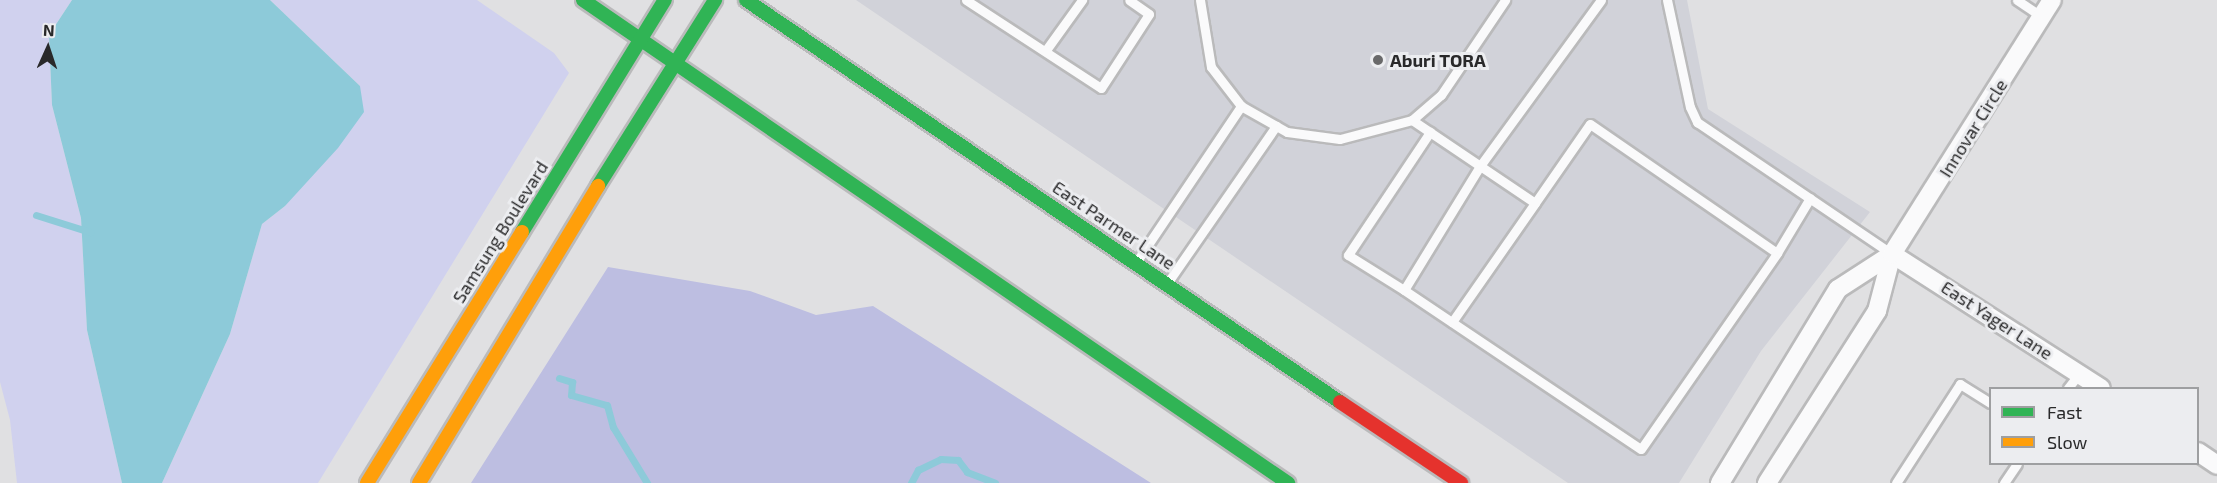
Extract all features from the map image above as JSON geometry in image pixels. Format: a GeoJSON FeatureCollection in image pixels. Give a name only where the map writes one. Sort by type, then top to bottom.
{"type":"FeatureCollection","features":[{"type":"Feature","properties":{"kind":"main road"},"geometry":{"type":"LineString","coordinates":[[583,0],[1288,483]]}},
{"type":"Feature","properties":{"kind":"main road","name":"Samsung Boulevard"},"geometry":{"type":"LineString","coordinates":[[367,483],[665,0]]}},
{"type":"Feature","properties":{"kind":"main road"},"geometry":{"type":"LineString","coordinates":[[419,483],[715,0]]}},
{"type":"Feature","properties":{"kind":"main road","name":"East Parmer Lane"},"geometry":{"type":"LineString","coordinates":[[746,0],[1136,261],[1461,483]]}},
{"type":"Feature","properties":{"kind":"street","name":"Innovar Circle"},"geometry":{"type":"LineString","coordinates":[[1767,483],[1877,311],[1892,254],[2052,0]]}},
{"type":"Feature","properties":{"kind":"street","name":"Innovar Circle"},"geometry":{"type":"LineString","coordinates":[[1720,483],[1838,289],[1892,254]]}},
{"type":"Feature","properties":{"kind":"street","name":"East Yager Lane"},"geometry":{"type":"LineString","coordinates":[[1892,254],[2074,381],[2097,387]]}},
{"type":"Feature","properties":{"kind":"street"},"geometry":{"type":"LineString","coordinates":[[2199,453],[2217,465]]}},
{"type":"Feature","properties":{"kind":"lane"},"geometry":{"type":"LineString","coordinates":[[966,0],[1101,88],[1149,14],[1129,0]]}},
{"type":"Feature","properties":{"kind":"lane"},"geometry":{"type":"LineString","coordinates":[[1046,50],[1082,0]]}},
{"type":"Feature","properties":{"kind":"lane"},"geometry":{"type":"LineString","coordinates":[[1200,0],[1211,68],[1241,106],[1276,126],[1314,137],[1340,139],[1412,120],[1441,95],[1505,0]]}},
{"type":"Feature","properties":{"kind":"lane"},"geometry":{"type":"LineString","coordinates":[[1404,290],[1480,166],[1601,0]]}},
{"type":"Feature","properties":{"kind":"lane"},"geometry":{"type":"LineString","coordinates":[[1668,0],[1690,107],[1696,122],[1892,254]]}},
{"type":"Feature","properties":{"kind":"lane"},"geometry":{"type":"LineString","coordinates":[[2017,0],[2042,17]]}},
{"type":"Feature","properties":{"kind":"lane"},"geometry":{"type":"LineString","coordinates":[[1136,261],[1241,106]]}},
{"type":"Feature","properties":{"kind":"lane"},"geometry":{"type":"LineString","coordinates":[[1412,120],[1535,203]]}},
{"type":"Feature","properties":{"kind":"lane"},"geometry":{"type":"LineString","coordinates":[[1452,322],[1590,124],[1777,253]]}},
{"type":"Feature","properties":{"kind":"lane"},"geometry":{"type":"LineString","coordinates":[[1168,283],[1276,126]]}},
{"type":"Feature","properties":{"kind":"lane"},"geometry":{"type":"LineString","coordinates":[[1430,132],[1348,255],[1641,449],[1777,253],[1810,198]]}},
{"type":"Feature","properties":{"kind":"lane"},"geometry":{"type":"LineString","coordinates":[[1896,483],[1960,384],[1989,402]]}},
{"type":"Feature","properties":{"kind":"lane"},"geometry":{"type":"LineString","coordinates":[[2004,483],[2016,465]]}},
{"type":"Feature","properties":{"kind":"shaded area"},"geometry":{"type":"Polygon","coordinates":[[[0,0],[72,0],[49,35],[52,105],[81,218],[87,330],[122,483],[17,483],[10,420],[0,382],[0,0]]]}},
{"type":"Feature","properties":{"kind":"shaded area"},"geometry":{"type":"Polygon","coordinates":[[[72,0],[270,0],[360,86],[364,112],[338,148],[285,206],[262,224],[230,334],[162,483],[122,483],[87,330],[81,218],[52,105],[49,35],[72,0]]]}},
{"type":"Feature","properties":{"kind":"shaded area"},"geometry":{"type":"Polygon","coordinates":[[[270,0],[477,0],[554,53],[569,73],[318,483],[162,483],[230,334],[262,224],[285,206],[360,86],[270,0]]]}},
{"type":"Feature","properties":{"kind":"shaded area"},"geometry":{"type":"Polygon","coordinates":[[[856,0],[1687,0],[1708,109],[1870,212],[1761,351],[1679,483],[1568,483],[856,0]]]}},
{"type":"Feature","properties":{"kind":"shaded area"},"geometry":{"type":"Polygon","coordinates":[[[608,267],[750,291],[816,315],[873,306],[1151,483],[471,483],[608,267]]]}},
{"type":"Feature","properties":{"kind":"waterway"},"geometry":{"type":"LineString","coordinates":[[36,215],[90,232]]}},
{"type":"Feature","properties":{"kind":"waterway"},"geometry":{"type":"LineString","coordinates":[[559,378],[572,382],[571,395],[607,405],[613,427],[647,483]]}},
{"type":"Feature","properties":{"kind":"waterway"},"geometry":{"type":"LineString","coordinates":[[911,483],[918,470],[941,459],[958,460],[967,472],[995,483]]}},
{"type":"Feature","properties":{"kind":"traffic: fast"},"geometry":{"type":"LineString","coordinates":[[583,0],[1288,483]]}},
{"type":"Feature","properties":{"kind":"traffic: fast"},"geometry":{"type":"LineString","coordinates":[[522,232],[665,0]]}},
{"type":"Feature","properties":{"kind":"traffic: fast"},"geometry":{"type":"LineString","coordinates":[[598,186],[715,0]]}},
{"type":"Feature","properties":{"kind":"traffic: fast"},"geometry":{"type":"LineString","coordinates":[[746,0],[1340,402]]}},
{"type":"Feature","properties":{"kind":"traffic: slow"},"geometry":{"type":"LineString","coordinates":[[419,483],[598,186]]}},
{"type":"Feature","properties":{"kind":"traffic: slow"},"geometry":{"type":"LineString","coordinates":[[367,483],[522,232]]}},
{"type":"Feature","properties":{"kind":"traffic: jam"},"geometry":{"type":"LineString","coordinates":[[1340,402],[1461,483]]}},
{"type":"Feature","properties":{"kind":"place","name":"Aburi TORA"},"geometry":{"type":"Point","coordinates":[1378,60]}}]}
